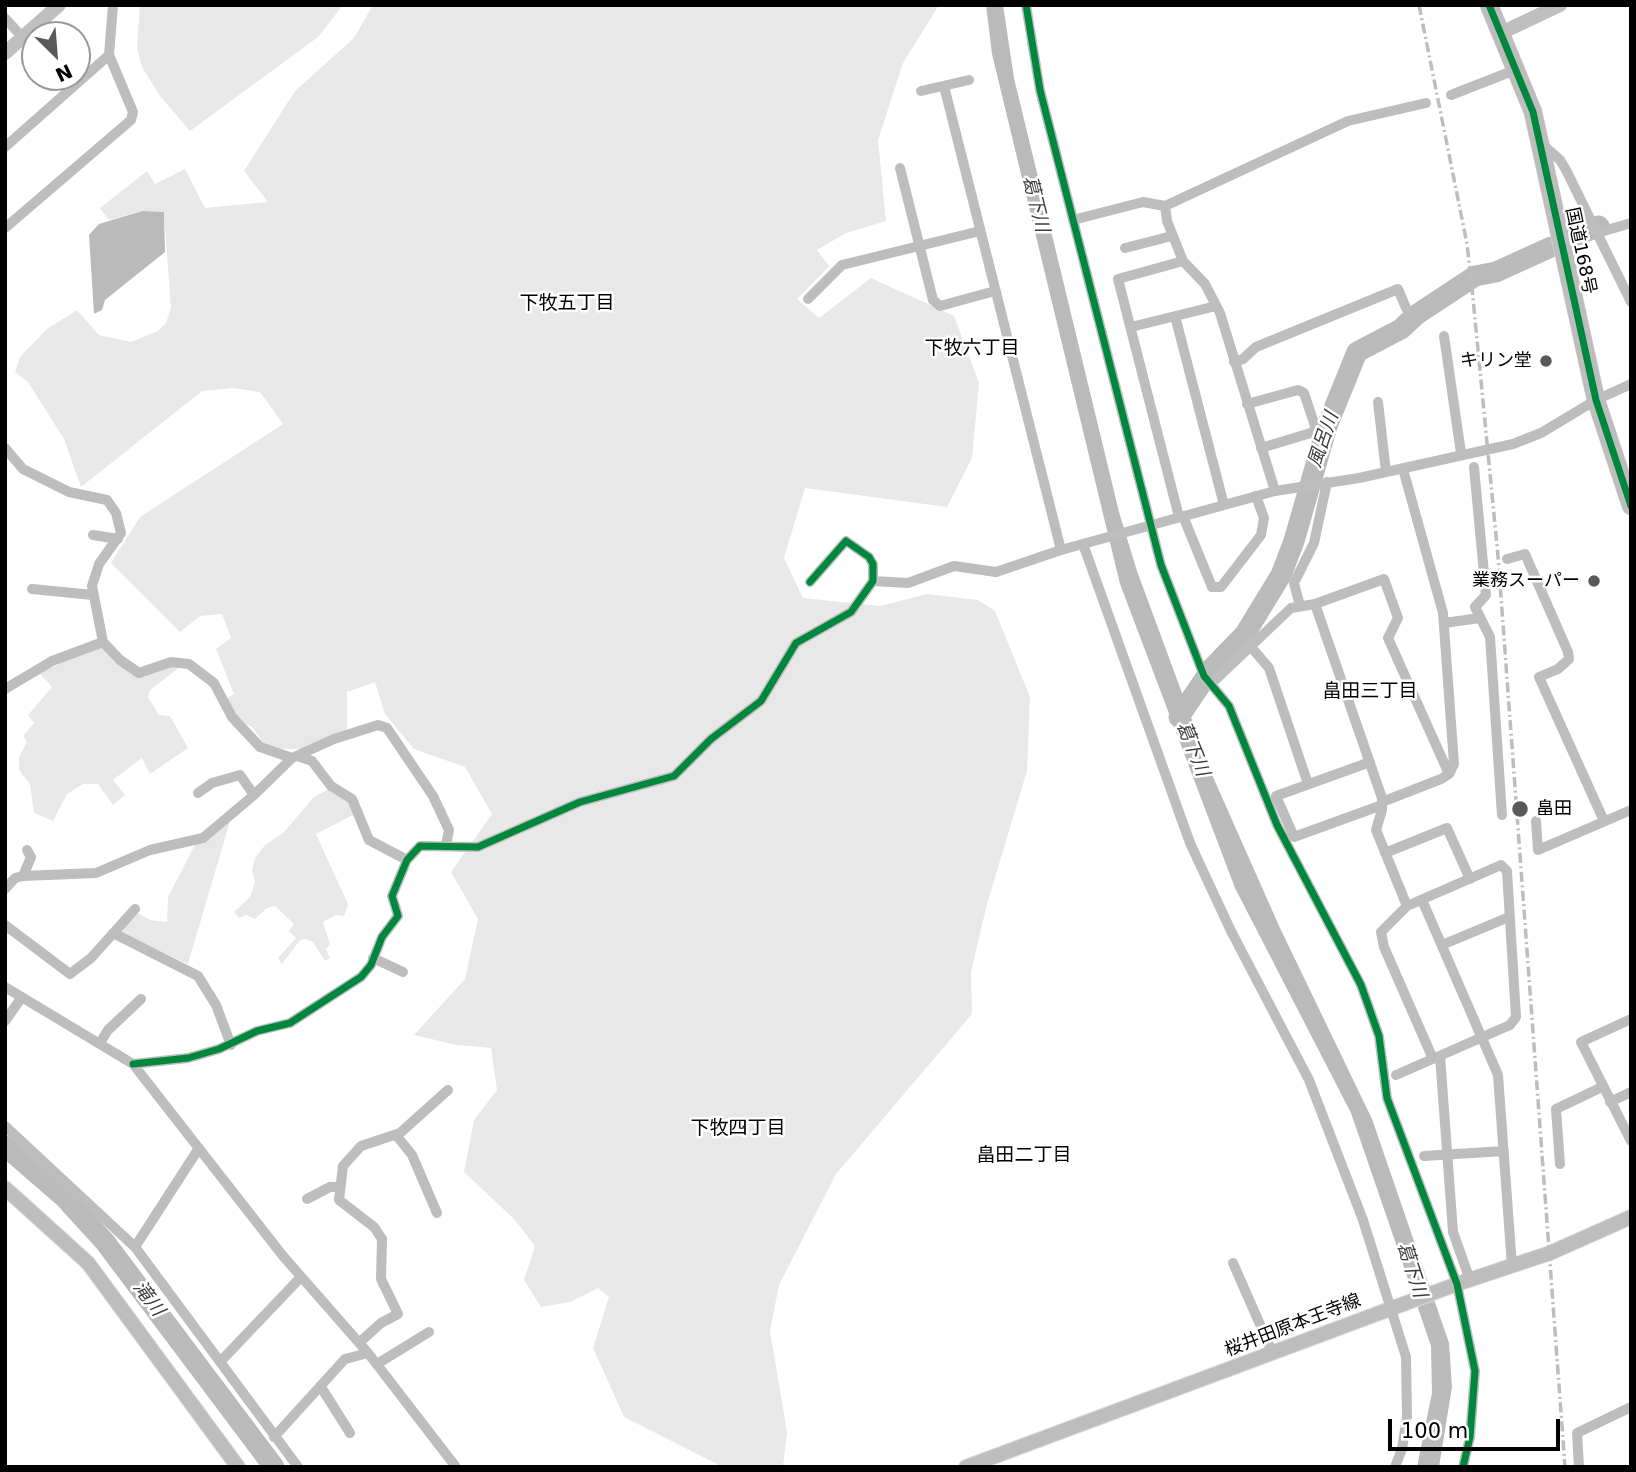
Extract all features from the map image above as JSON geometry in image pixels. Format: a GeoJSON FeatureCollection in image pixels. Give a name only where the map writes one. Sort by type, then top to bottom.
{"type":"FeatureCollection","features":[{"type":"Feature","properties":{"kind":"highway","name":"国道168号"},"geometry":{"type":"LineString","coordinates":[[1489,5],[1533,112],[1596,400],[1631,506]]}},
{"type":"Feature","properties":{"kind":"main road"},"geometry":{"type":"LineString","coordinates":[[5,1188],[88,1264],[238,1467]]}},
{"type":"Feature","properties":{"kind":"main road","name":"桜井田原本王寺線"},"geometry":{"type":"LineString","coordinates":[[967,1467],[989,1462],[1463,1282],[1550,1253],[1631,1217]]}},
{"type":"Feature","properties":{"kind":"street"},"geometry":{"type":"LineString","coordinates":[[42,21],[59,5]]}},
{"type":"Feature","properties":{"kind":"street"},"geometry":{"type":"LineString","coordinates":[[5,228],[131,120],[134,112],[110,55],[113,5]]}},
{"type":"Feature","properties":{"kind":"street"},"geometry":{"type":"LineString","coordinates":[[1026,5],[1040,90],[1161,565],[1194,656],[1210,685],[1229,706],[1277,825],[1361,985],[1379,1036],[1387,1098],[1463,1282]]}},
{"type":"Feature","properties":{"kind":"street"},"geometry":{"type":"LineString","coordinates":[[1501,33],[1560,5]]}},
{"type":"Feature","properties":{"kind":"street"},"geometry":{"type":"LineString","coordinates":[[5,18],[21,36]]}},
{"type":"Feature","properties":{"kind":"street"},"geometry":{"type":"LineString","coordinates":[[5,53],[21,40]]}},
{"type":"Feature","properties":{"kind":"street"},"geometry":{"type":"LineString","coordinates":[[5,147],[110,55]]}},
{"type":"Feature","properties":{"kind":"street"},"geometry":{"type":"LineString","coordinates":[[1451,95],[1515,70]]}},
{"type":"Feature","properties":{"kind":"street"},"geometry":{"type":"LineString","coordinates":[[922,91],[969,80]]}},
{"type":"Feature","properties":{"kind":"street"},"geometry":{"type":"LineString","coordinates":[[944,86],[1060,550]]}},
{"type":"Feature","properties":{"kind":"street"},"geometry":{"type":"LineString","coordinates":[[1073,220],[1143,202],[1165,206],[1348,121],[1426,103]]}},
{"type":"Feature","properties":{"kind":"street"},"geometry":{"type":"LineString","coordinates":[[1541,143],[1560,160],[1631,302]]}},
{"type":"Feature","properties":{"kind":"street"},"geometry":{"type":"LineString","coordinates":[[900,168],[933,300],[940,306],[995,291]]}},
{"type":"Feature","properties":{"kind":"street"},"geometry":{"type":"LineString","coordinates":[[1165,206],[1172,236],[1183,261],[1205,284],[1216,306],[1275,491]]}},
{"type":"Feature","properties":{"kind":"street"},"geometry":{"type":"LineString","coordinates":[[1595,230],[1631,223]]}},
{"type":"Feature","properties":{"kind":"street"},"geometry":{"type":"LineString","coordinates":[[808,299],[842,265],[981,231]]}},
{"type":"Feature","properties":{"kind":"street"},"geometry":{"type":"LineString","coordinates":[[1125,248],[1172,236]]}},
{"type":"Feature","properties":{"kind":"street"},"geometry":{"type":"LineString","coordinates":[[1183,261],[1118,279],[1181,516],[1212,587],[1221,587],[1261,536],[1264,518],[1256,496]]}},
{"type":"Feature","properties":{"kind":"street"},"geometry":{"type":"LineString","coordinates":[[1234,362],[1243,359],[1256,347],[1398,289],[1406,308]]}},
{"type":"Feature","properties":{"kind":"street"},"geometry":{"type":"LineString","coordinates":[[1131,327],[1216,306]]}},
{"type":"Feature","properties":{"kind":"street"},"geometry":{"type":"LineString","coordinates":[[1175,316],[1224,505]]}},
{"type":"Feature","properties":{"kind":"street"},"geometry":{"type":"LineString","coordinates":[[1444,336],[1461,453]]}},
{"type":"Feature","properties":{"kind":"street"},"geometry":{"type":"LineString","coordinates":[[873,581],[908,583],[954,566],[996,572],[1060,550],[1275,491],[1403,469],[1526,439],[1631,384]]}},
{"type":"Feature","properties":{"kind":"street"},"geometry":{"type":"LineString","coordinates":[[1247,404],[1298,390],[1304,393],[1315,426],[1314,432],[1261,447]]}},
{"type":"Feature","properties":{"kind":"street"},"geometry":{"type":"LineString","coordinates":[[1378,402],[1386,472]]}},
{"type":"Feature","properties":{"kind":"street"},"geometry":{"type":"LineString","coordinates":[[5,448],[23,469],[69,492],[107,500],[120,524],[118,539],[93,575],[93,595],[103,642],[130,670],[139,673],[171,662],[189,664],[214,684],[232,717],[260,747],[312,761],[331,786],[352,799],[369,840],[407,860]]}},
{"type":"Feature","properties":{"kind":"street"},"geometry":{"type":"LineString","coordinates":[[1474,467],[1486,595],[1475,607],[1490,637],[1502,815]]}},
{"type":"Feature","properties":{"kind":"street"},"geometry":{"type":"LineString","coordinates":[[1370,762],[1276,796],[1294,837],[1450,774],[1454,764],[1444,623],[1403,469]]}},
{"type":"Feature","properties":{"kind":"street"},"geometry":{"type":"LineString","coordinates":[[1300,606],[1294,583],[1314,542],[1327,482]]}},
{"type":"Feature","properties":{"kind":"street"},"geometry":{"type":"LineString","coordinates":[[93,535],[118,539]]}},
{"type":"Feature","properties":{"kind":"street"},"geometry":{"type":"LineString","coordinates":[[133,1064],[153,1060],[182,1060],[231,1045],[257,1031],[301,1018],[361,977],[382,937],[398,916],[392,896],[407,860],[420,846],[478,848],[580,802],[674,776],[711,739],[761,701],[796,643],[851,611],[873,581],[874,573],[869,557],[846,541],[810,582]]}},
{"type":"Feature","properties":{"kind":"street"},"geometry":{"type":"LineString","coordinates":[[1083,544],[1190,843],[1231,931],[1325,1115],[1363,1220],[1406,1356],[1408,1386],[1402,1449],[1395,1467]]}},
{"type":"Feature","properties":{"kind":"street"},"geometry":{"type":"LineString","coordinates":[[1507,559],[1525,554],[1568,652],[1569,659],[1558,669],[1539,677],[1604,821]]}},
{"type":"Feature","properties":{"kind":"street"},"geometry":{"type":"LineString","coordinates":[[1210,685],[1252,648],[1282,614],[1384,579],[1398,618],[1388,638],[1450,774]]}},
{"type":"Feature","properties":{"kind":"street"},"geometry":{"type":"LineString","coordinates":[[32,589],[93,595]]}},
{"type":"Feature","properties":{"kind":"street"},"geometry":{"type":"LineString","coordinates":[[1315,604],[1382,803],[1376,830],[1407,906]]}},
{"type":"Feature","properties":{"kind":"street"},"geometry":{"type":"LineString","coordinates":[[1444,623],[1480,618]]}},
{"type":"Feature","properties":{"kind":"street"},"geometry":{"type":"LineString","coordinates":[[5,689],[52,661],[103,642]]}},
{"type":"Feature","properties":{"kind":"street"},"geometry":{"type":"LineString","coordinates":[[1252,648],[1269,668],[1308,784]]}},
{"type":"Feature","properties":{"kind":"street"},"geometry":{"type":"LineString","coordinates":[[5,871],[19,877],[96,873],[150,850],[195,841],[212,831],[294,757],[334,739],[384,726],[433,796],[449,830],[446,845]]}},
{"type":"Feature","properties":{"kind":"street"},"geometry":{"type":"LineString","coordinates":[[198,793],[212,783],[240,775],[254,795]]}},
{"type":"Feature","properties":{"kind":"street"},"geometry":{"type":"LineString","coordinates":[[1536,821],[1538,850],[1631,810]]}},
{"type":"Feature","properties":{"kind":"street"},"geometry":{"type":"LineString","coordinates":[[1385,853],[1447,828],[1470,879]]}},
{"type":"Feature","properties":{"kind":"street"},"geometry":{"type":"LineString","coordinates":[[5,889],[19,877],[31,857],[27,850]]}},
{"type":"Feature","properties":{"kind":"street"},"geometry":{"type":"LineString","coordinates":[[1396,1074],[1436,1057],[1510,1025],[1516,1017],[1507,871],[1501,864],[1407,906],[1384,926],[1382,939],[1436,1057],[1448,1155],[1453,1232],[1475,1371],[1470,1437],[1462,1467]]}},
{"type":"Feature","properties":{"kind":"street"},"geometry":{"type":"LineString","coordinates":[[1422,900],[1498,1075],[1512,1266]]}},
{"type":"Feature","properties":{"kind":"street"},"geometry":{"type":"LineString","coordinates":[[5,925],[70,974],[91,958],[135,909]]}},
{"type":"Feature","properties":{"kind":"street"},"geometry":{"type":"LineString","coordinates":[[1442,945],[1509,917]]}},
{"type":"Feature","properties":{"kind":"street"},"geometry":{"type":"LineString","coordinates":[[113,933],[198,976],[216,1005],[231,1045]]}},
{"type":"Feature","properties":{"kind":"street"},"geometry":{"type":"LineString","coordinates":[[373,958],[403,972]]}},
{"type":"Feature","properties":{"kind":"street"},"geometry":{"type":"LineString","coordinates":[[5,987],[133,1064],[301,1277],[369,1353],[456,1467]]}},
{"type":"Feature","properties":{"kind":"street"},"geometry":{"type":"LineString","coordinates":[[5,1021],[22,997]]}},
{"type":"Feature","properties":{"kind":"street"},"geometry":{"type":"LineString","coordinates":[[100,1043],[108,1030],[141,999]]}},
{"type":"Feature","properties":{"kind":"street"},"geometry":{"type":"LineString","coordinates":[[1631,1019],[1581,1042],[1631,1142]]}},
{"type":"Feature","properties":{"kind":"street"},"geometry":{"type":"LineString","coordinates":[[1560,1164],[1556,1109],[1602,1087]]}},
{"type":"Feature","properties":{"kind":"street"},"geometry":{"type":"LineString","coordinates":[[360,1342],[381,1323],[398,1314],[382,1279],[382,1239],[374,1227],[339,1200],[343,1166],[361,1146],[396,1135],[448,1090]]}},
{"type":"Feature","properties":{"kind":"street"},"geometry":{"type":"LineString","coordinates":[[1610,1102],[1631,1092]]}},
{"type":"Feature","properties":{"kind":"street"},"geometry":{"type":"LineString","coordinates":[[5,1126],[135,1247],[298,1467]]}},
{"type":"Feature","properties":{"kind":"street"},"geometry":{"type":"LineString","coordinates":[[396,1135],[412,1155],[438,1213]]}},
{"type":"Feature","properties":{"kind":"street"},"geometry":{"type":"LineString","coordinates":[[135,1247],[199,1148]]}},
{"type":"Feature","properties":{"kind":"street"},"geometry":{"type":"LineString","coordinates":[[1424,1156],[1504,1151]]}},
{"type":"Feature","properties":{"kind":"street"},"geometry":{"type":"LineString","coordinates":[[307,1199],[330,1187],[339,1187]]}},
{"type":"Feature","properties":{"kind":"street"},"geometry":{"type":"LineString","coordinates":[[1233,1263],[1273,1354]]}},
{"type":"Feature","properties":{"kind":"street"},"geometry":{"type":"LineString","coordinates":[[220,1362],[301,1277]]}},
{"type":"Feature","properties":{"kind":"street"},"geometry":{"type":"LineString","coordinates":[[377,1364],[429,1332]]}},
{"type":"Feature","properties":{"kind":"street"},"geometry":{"type":"LineString","coordinates":[[274,1437],[345,1359],[369,1353]]}},
{"type":"Feature","properties":{"kind":"street"},"geometry":{"type":"LineString","coordinates":[[321,1387],[350,1433]]}},
{"type":"Feature","properties":{"kind":"street"},"geometry":{"type":"LineString","coordinates":[[1579,1467],[1577,1433],[1631,1407]]}},
{"type":"Feature","properties":{"kind":"shaded area"},"geometry":{"type":"Polygon","coordinates":[[[140,5],[343,5],[318,37],[190,131],[160,96],[142,67],[137,48],[140,5]]]}},
{"type":"Feature","properties":{"kind":"shaded area"},"geometry":{"type":"Polygon","coordinates":[[[373,5],[939,5],[903,63],[878,140],[886,221],[846,233],[817,250],[829,266],[797,299],[819,318],[871,278],[954,316],[979,383],[972,458],[947,507],[805,488],[784,558],[803,598],[880,606],[927,594],[978,600],[995,611],[1030,697],[1027,771],[987,904],[971,972],[972,1014],[836,1174],[779,1285],[770,1331],[787,1432],[783,1467],[723,1467],[624,1417],[593,1348],[609,1297],[598,1288],[570,1302],[541,1307],[524,1280],[535,1246],[514,1219],[464,1172],[474,1120],[497,1090],[491,1048],[457,1045],[414,1035],[465,979],[478,919],[451,872],[492,814],[465,767],[414,749],[385,714],[375,682],[347,692],[347,730],[303,749],[282,749],[264,744],[253,728],[238,719],[227,698],[234,694],[216,649],[231,638],[222,614],[200,616],[180,632],[111,563],[140,517],[283,424],[260,392],[233,388],[202,391],[81,487],[64,439],[28,382],[15,372],[20,357],[47,329],[77,310],[99,335],[131,342],[158,331],[166,323],[171,308],[164,212],[141,211],[109,220],[100,208],[147,171],[155,184],[185,169],[205,208],[268,202],[244,171],[295,91],[354,38],[373,5]]]}},
{"type":"Feature","properties":{"kind":"shaded area"},"geometry":{"type":"Polygon","coordinates":[[[102,645],[114,661],[135,676],[173,665],[180,667],[150,690],[148,697],[159,715],[170,716],[188,748],[150,774],[142,758],[113,780],[125,795],[113,805],[98,784],[83,784],[67,794],[53,821],[34,813],[30,784],[19,770],[19,757],[27,742],[23,736],[34,723],[28,715],[52,687],[39,673],[102,645]]]}},
{"type":"Feature","properties":{"kind":"shaded area"},"geometry":{"type":"Polygon","coordinates":[[[329,789],[350,804],[353,815],[316,834],[348,904],[344,916],[336,915],[323,922],[330,944],[326,949],[330,958],[325,961],[313,942],[306,939],[300,940],[282,964],[278,958],[296,938],[289,931],[294,924],[275,906],[267,908],[255,919],[246,915],[239,918],[234,912],[250,897],[255,882],[252,870],[255,858],[265,845],[283,833],[314,797],[329,789]]]}},
{"type":"Feature","properties":{"kind":"shaded area"},"geometry":{"type":"Polygon","coordinates":[[[230,821],[188,964],[118,932],[138,913],[150,920],[167,922],[168,897],[195,845],[230,821]]]}},
{"type":"Feature","properties":{"kind":"water","name":"葛下川"},"geometry":{"type":"Polygon","coordinates":[[[986,5],[1003,5],[1014,78],[1119,512],[1137,571],[1213,777],[1280,928],[1372,1119],[1449,1343],[1452,1387],[1439,1467],[1417,1467],[1432,1393],[1431,1346],[1351,1113],[1235,888],[1120,584],[992,54],[986,5]]]}},
{"type":"Feature","properties":{"kind":"water"},"geometry":{"type":"Polygon","coordinates":[[[142,211],[164,212],[165,252],[105,300],[102,310],[94,314],[89,235],[99,224],[142,211]]]}},
{"type":"Feature","properties":{"kind":"waterway","name":"風呂川"},"geometry":{"type":"LineString","coordinates":[[1572,238],[1599,226]]}},
{"type":"Feature","properties":{"kind":"waterway","name":"風呂川"},"geometry":{"type":"LineString","coordinates":[[1179,717],[1212,668],[1245,634],[1281,575],[1294,541],[1327,426],[1357,352],[1401,329],[1416,315],[1475,276],[1496,272],[1551,247]]}},
{"type":"Feature","properties":{"kind":"waterway","name":"滝川"},"geometry":{"type":"LineString","coordinates":[[5,1146],[64,1197],[105,1242],[274,1467]]}},
{"type":"Feature","properties":{"kind":"railway"},"geometry":{"type":"LineString","coordinates":[[1419,5],[1467,244],[1472,288],[1498,556],[1565,1467]]}},
{"type":"Feature","properties":{"kind":"cycle path"},"geometry":{"type":"LineString","coordinates":[[1026,5],[1040,90],[1161,565],[1204,676],[1229,706],[1277,825],[1361,985],[1379,1036],[1387,1098],[1457,1284],[1475,1371],[1470,1437],[1463,1467]]}},
{"type":"Feature","properties":{"kind":"cycle path"},"geometry":{"type":"LineString","coordinates":[[1489,5],[1533,112],[1596,400],[1631,506]]}},
{"type":"Feature","properties":{"kind":"cycle path"},"geometry":{"type":"LineString","coordinates":[[133,1064],[188,1058],[219,1049],[257,1031],[290,1023],[361,977],[371,965],[382,937],[398,916],[392,896],[407,860],[420,846],[478,847],[580,802],[674,776],[711,739],[761,701],[796,643],[851,612],[873,581],[873,564],[869,557],[846,541],[810,582]]}},
{"type":"Feature","properties":{"kind":"place","name":"キリン堂"},"geometry":{"type":"Point","coordinates":[1546,361]}},
{"type":"Feature","properties":{"kind":"place","name":"業務スーパー"},"geometry":{"type":"Point","coordinates":[1594,581]}},
{"type":"Feature","properties":{"kind":"place","name":"畠田"},"geometry":{"type":"Point","coordinates":[1520,809]}},
{"type":"Feature","properties":{"kind":"district","name":"下牧五丁目"},"geometry":{"type":"Point","coordinates":[567,304]}},
{"type":"Feature","properties":{"kind":"district","name":"下牧六丁目"},"geometry":{"type":"Point","coordinates":[972,349]}},
{"type":"Feature","properties":{"kind":"district","name":"畠田三丁目"},"geometry":{"type":"Point","coordinates":[1370,692]}},
{"type":"Feature","properties":{"kind":"district","name":"下牧四丁目"},"geometry":{"type":"Point","coordinates":[738,1129]}},
{"type":"Feature","properties":{"kind":"district","name":"畠田二丁目"},"geometry":{"type":"Point","coordinates":[1024,1156]}}]}
